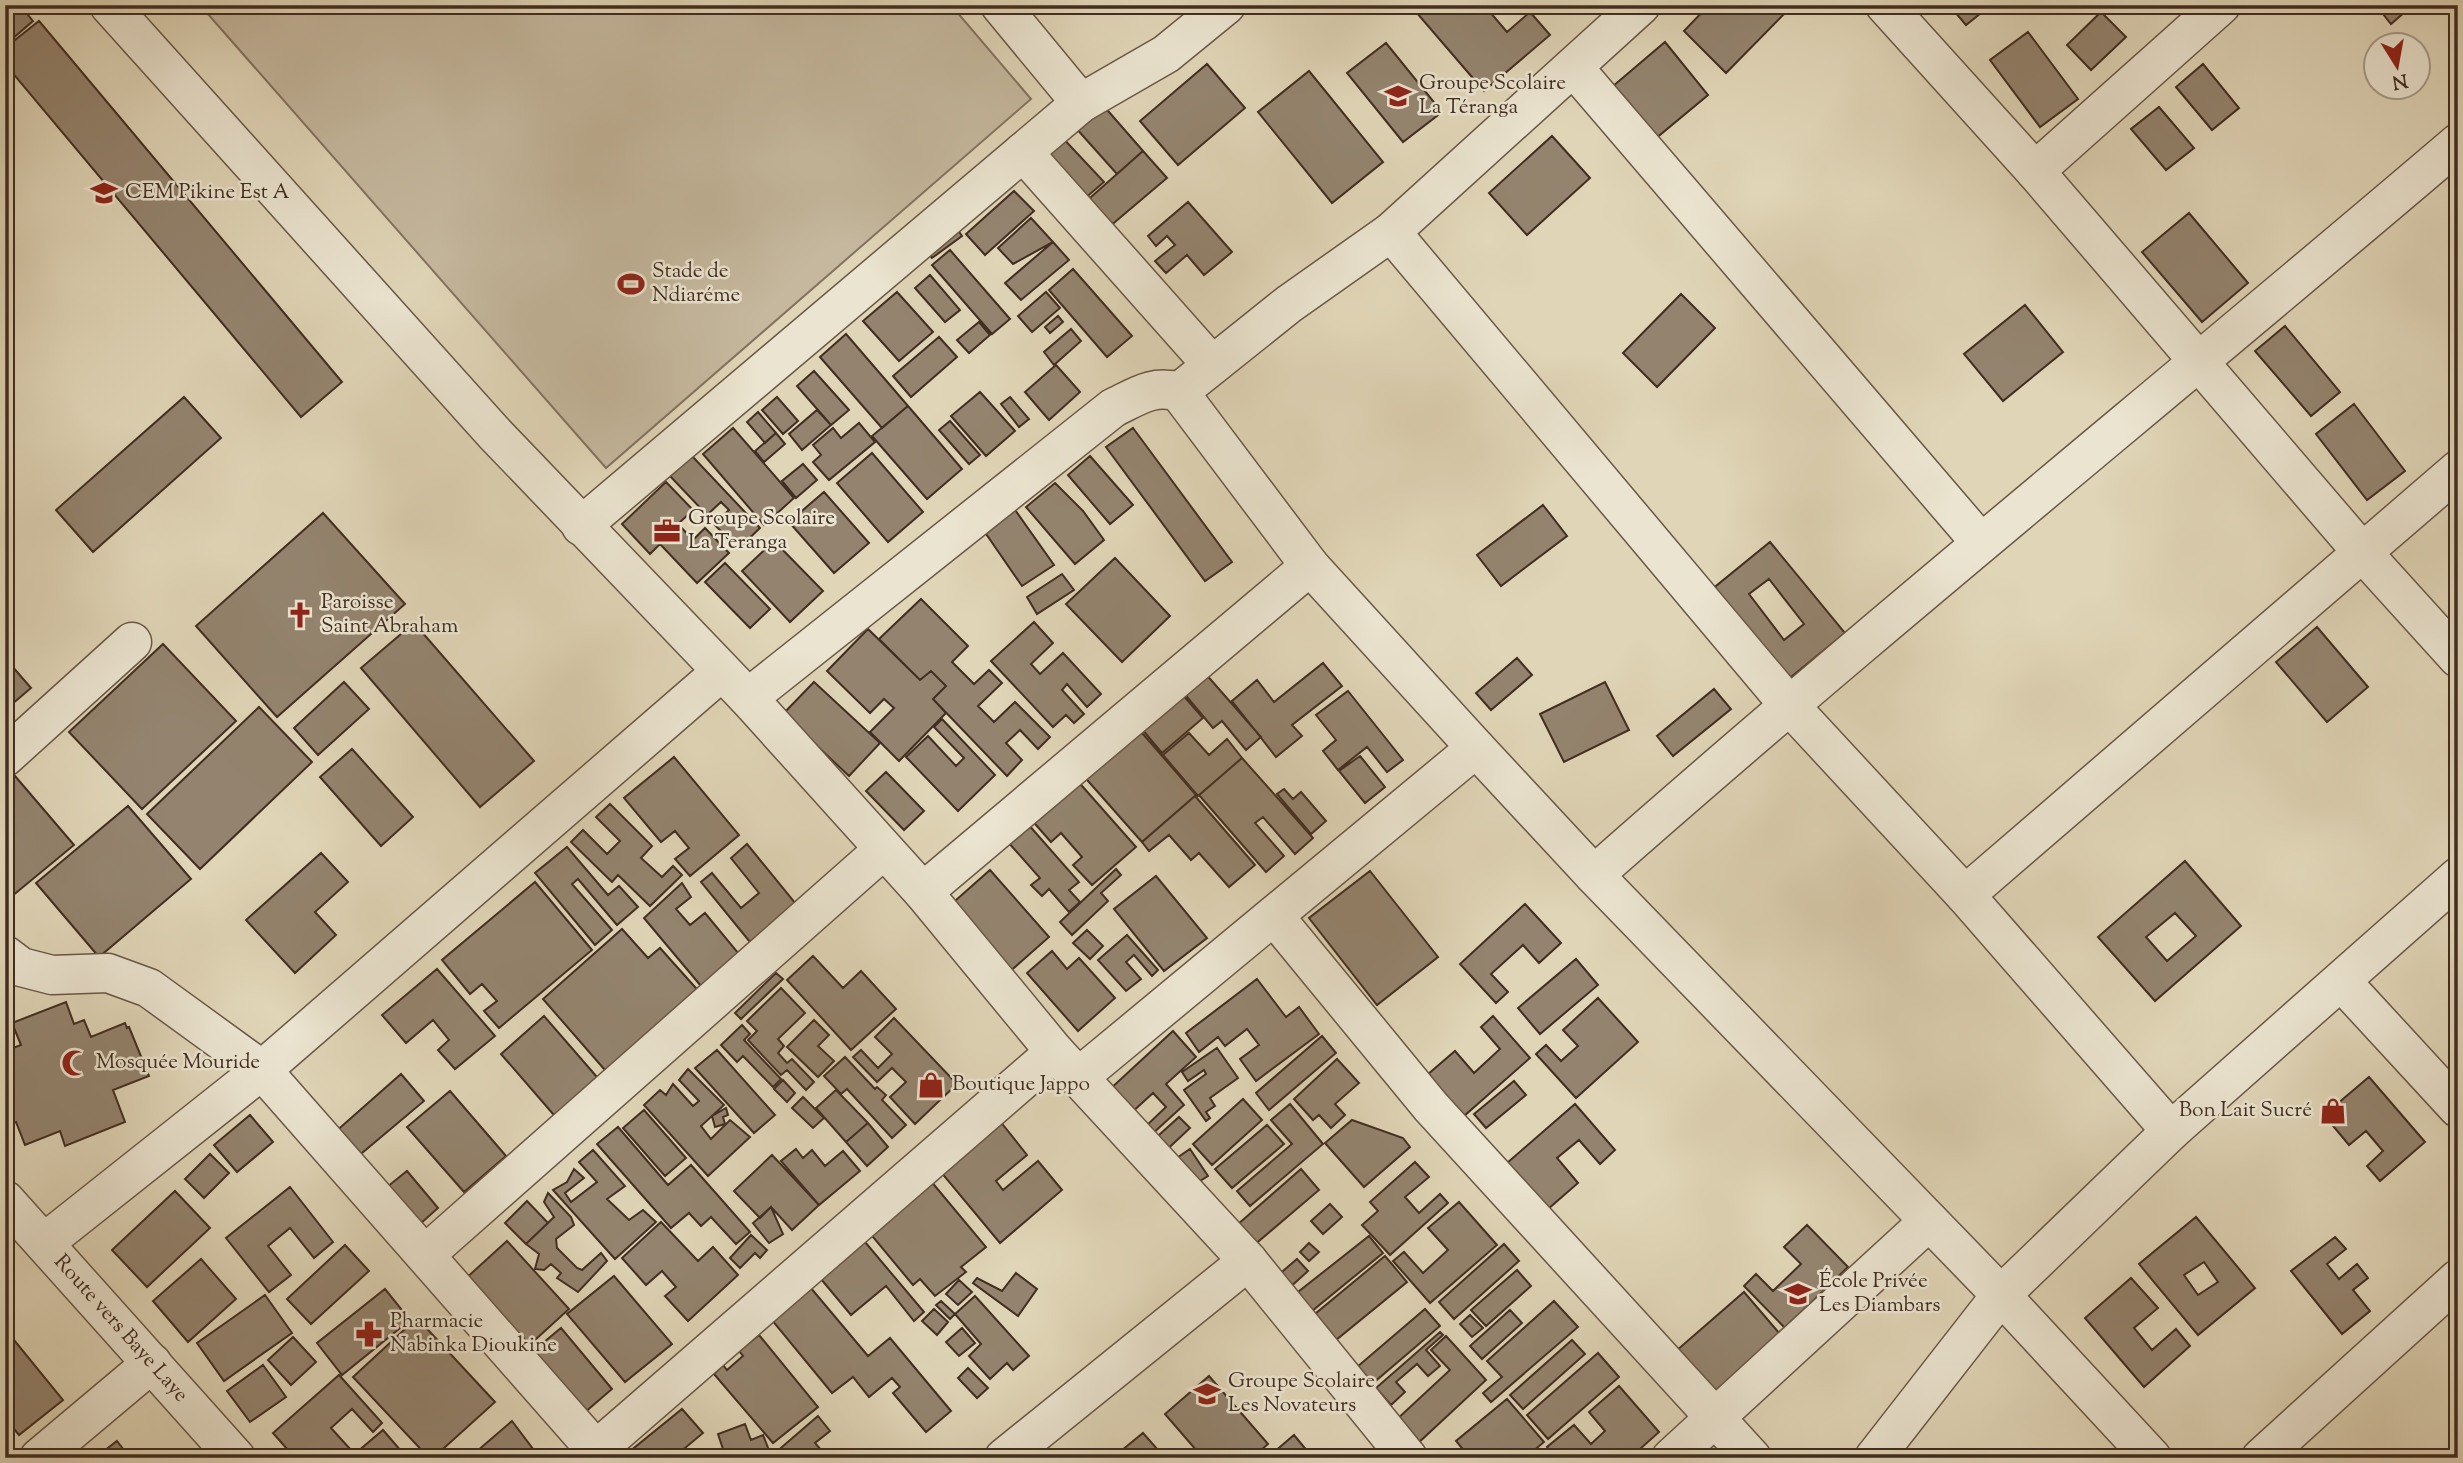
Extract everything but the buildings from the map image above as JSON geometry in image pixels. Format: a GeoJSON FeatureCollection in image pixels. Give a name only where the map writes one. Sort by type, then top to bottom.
{"type":"FeatureCollection","features":[{"type":"Feature","properties":{"kind":"street"},"geometry":{"type":"LineString","coordinates":[[109,5],[581,526],[748,698],[882,851],[923,892],[1068,1064],[1248,1261],[1408,1458]]}},
{"type":"Feature","properties":{"kind":"street"},"geometry":{"type":"LineString","coordinates":[[1000,5],[1081,103]]}},
{"type":"Feature","properties":{"kind":"street"},"geometry":{"type":"LineString","coordinates":[[581,526],[1081,103],[1166,54],[1226,5]]}},
{"type":"Feature","properties":{"kind":"street"},"geometry":{"type":"LineString","coordinates":[[1179,392],[1289,303],[1391,232],[1640,5]]}},
{"type":"Feature","properties":{"kind":"street"},"geometry":{"type":"LineString","coordinates":[[1885,5],[2035,171],[2202,362],[2362,552],[2458,658]]}},
{"type":"Feature","properties":{"kind":"street"},"geometry":{"type":"LineString","coordinates":[[2035,171],[2221,5]]}},
{"type":"Feature","properties":{"kind":"street"},"geometry":{"type":"LineString","coordinates":[[1574,68],[1981,543]]}},
{"type":"Feature","properties":{"kind":"street"},"geometry":{"type":"LineString","coordinates":[[1594,875],[1788,704],[2202,362],[2458,143]]}},
{"type":"Feature","properties":{"kind":"street"},"geometry":{"type":"LineString","coordinates":[[1023,152],[1212,365]]}},
{"type":"Feature","properties":{"kind":"street"},"geometry":{"type":"LineString","coordinates":[[1391,232],[1788,704],[1965,895],[2171,1131]]}},
{"type":"Feature","properties":{"kind":"street"},"geometry":{"type":"LineString","coordinates":[[748,698],[1113,408],[1163,387],[1179,392],[1310,566],[1476,748],[1594,875],[2001,1295],[2152,1458]]}},
{"type":"Feature","properties":{"kind":"street"},"geometry":{"type":"LineString","coordinates":[[1965,895],[2458,470]]}},
{"type":"Feature","properties":{"kind":"street"},"geometry":{"type":"LineString","coordinates":[[923,892],[1310,566]]}},
{"type":"Feature","properties":{"kind":"street"},"geometry":{"type":"LineString","coordinates":[[5,757],[132,642]]}},
{"type":"Feature","properties":{"kind":"street"},"geometry":{"type":"LineString","coordinates":[[44,1243],[262,1070],[721,672]]}},
{"type":"Feature","properties":{"kind":"street"},"geometry":{"type":"LineString","coordinates":[[5,955],[21,967],[52,975],[108,973],[149,988],[262,1070],[427,1253],[600,1454],[1068,1064],[1275,916],[1476,748]]}},
{"type":"Feature","properties":{"kind":"street"},"geometry":{"type":"LineString","coordinates":[[427,1253],[882,851]]}},
{"type":"Feature","properties":{"kind":"street"},"geometry":{"type":"LineString","coordinates":[[1874,1458],[2001,1295],[2171,1131],[2458,877]]}},
{"type":"Feature","properties":{"kind":"street"},"geometry":{"type":"LineString","coordinates":[[1275,916],[1431,1107],[1752,1458]]}},
{"type":"Feature","properties":{"kind":"street"},"geometry":{"type":"LineString","coordinates":[[2341,981],[2458,1108]]}},
{"type":"Feature","properties":{"kind":"street","name":"Route vers Baye Laye"},"geometry":{"type":"LineString","coordinates":[[5,1200],[236,1458]]}},
{"type":"Feature","properties":{"kind":"street"},"geometry":{"type":"LineString","coordinates":[[1671,1458],[1928,1222]]}},
{"type":"Feature","properties":{"kind":"street"},"geometry":{"type":"LineString","coordinates":[[1004,1458],[1248,1261]]}},
{"type":"Feature","properties":{"kind":"street"},"geometry":{"type":"LineString","coordinates":[[2261,1458],[2458,1279]]}},
{"type":"Feature","properties":{"kind":"street"},"geometry":{"type":"LineString","coordinates":[[39,1458],[152,1363]]}},
{"type":"Feature","properties":{"kind":"shaded area","name":"Stade de Ndiaréme"},"geometry":{"type":"Polygon","coordinates":[[[200,5],[951,5],[1031,99],[606,468],[200,5]]]}},
{"type":"Feature","properties":{"kind":"place","name":"Groupe Scolaire La Téranga"},"geometry":{"type":"Point","coordinates":[1398,96]}},
{"type":"Feature","properties":{"kind":"place","name":"CEM Pikine Est A"},"geometry":{"type":"Point","coordinates":[104,193]}},
{"type":"Feature","properties":{"kind":"place","name":"Stade de Ndiaréme"},"geometry":{"type":"Point","coordinates":[631,284]}},
{"type":"Feature","properties":{"kind":"place","name":"Groupe Scolaire La Teranga"},"geometry":{"type":"Point","coordinates":[667,531]}},
{"type":"Feature","properties":{"kind":"place","name":"Paroisse Saint Abraham"},"geometry":{"type":"Point","coordinates":[300,615]}},
{"type":"Feature","properties":{"kind":"place","name":"Mosquée Mouride"},"geometry":{"type":"Point","coordinates":[75,1063]}},
{"type":"Feature","properties":{"kind":"place","name":"Boutique Jappo"},"geometry":{"type":"Point","coordinates":[931,1085]}},
{"type":"Feature","properties":{"kind":"place","name":"Bon Lait Sucré"},"geometry":{"type":"Point","coordinates":[2333,1111]}},
{"type":"Feature","properties":{"kind":"place","name":"École Privée Les Diambars"},"geometry":{"type":"Point","coordinates":[1798,1294]}},
{"type":"Feature","properties":{"kind":"place","name":"Pharmacie Nabinka Dioukine"},"geometry":{"type":"Point","coordinates":[369,1334]}},
{"type":"Feature","properties":{"kind":"place","name":"Groupe Scolaire Les Novateurs"},"geometry":{"type":"Point","coordinates":[1207,1394]}}]}
